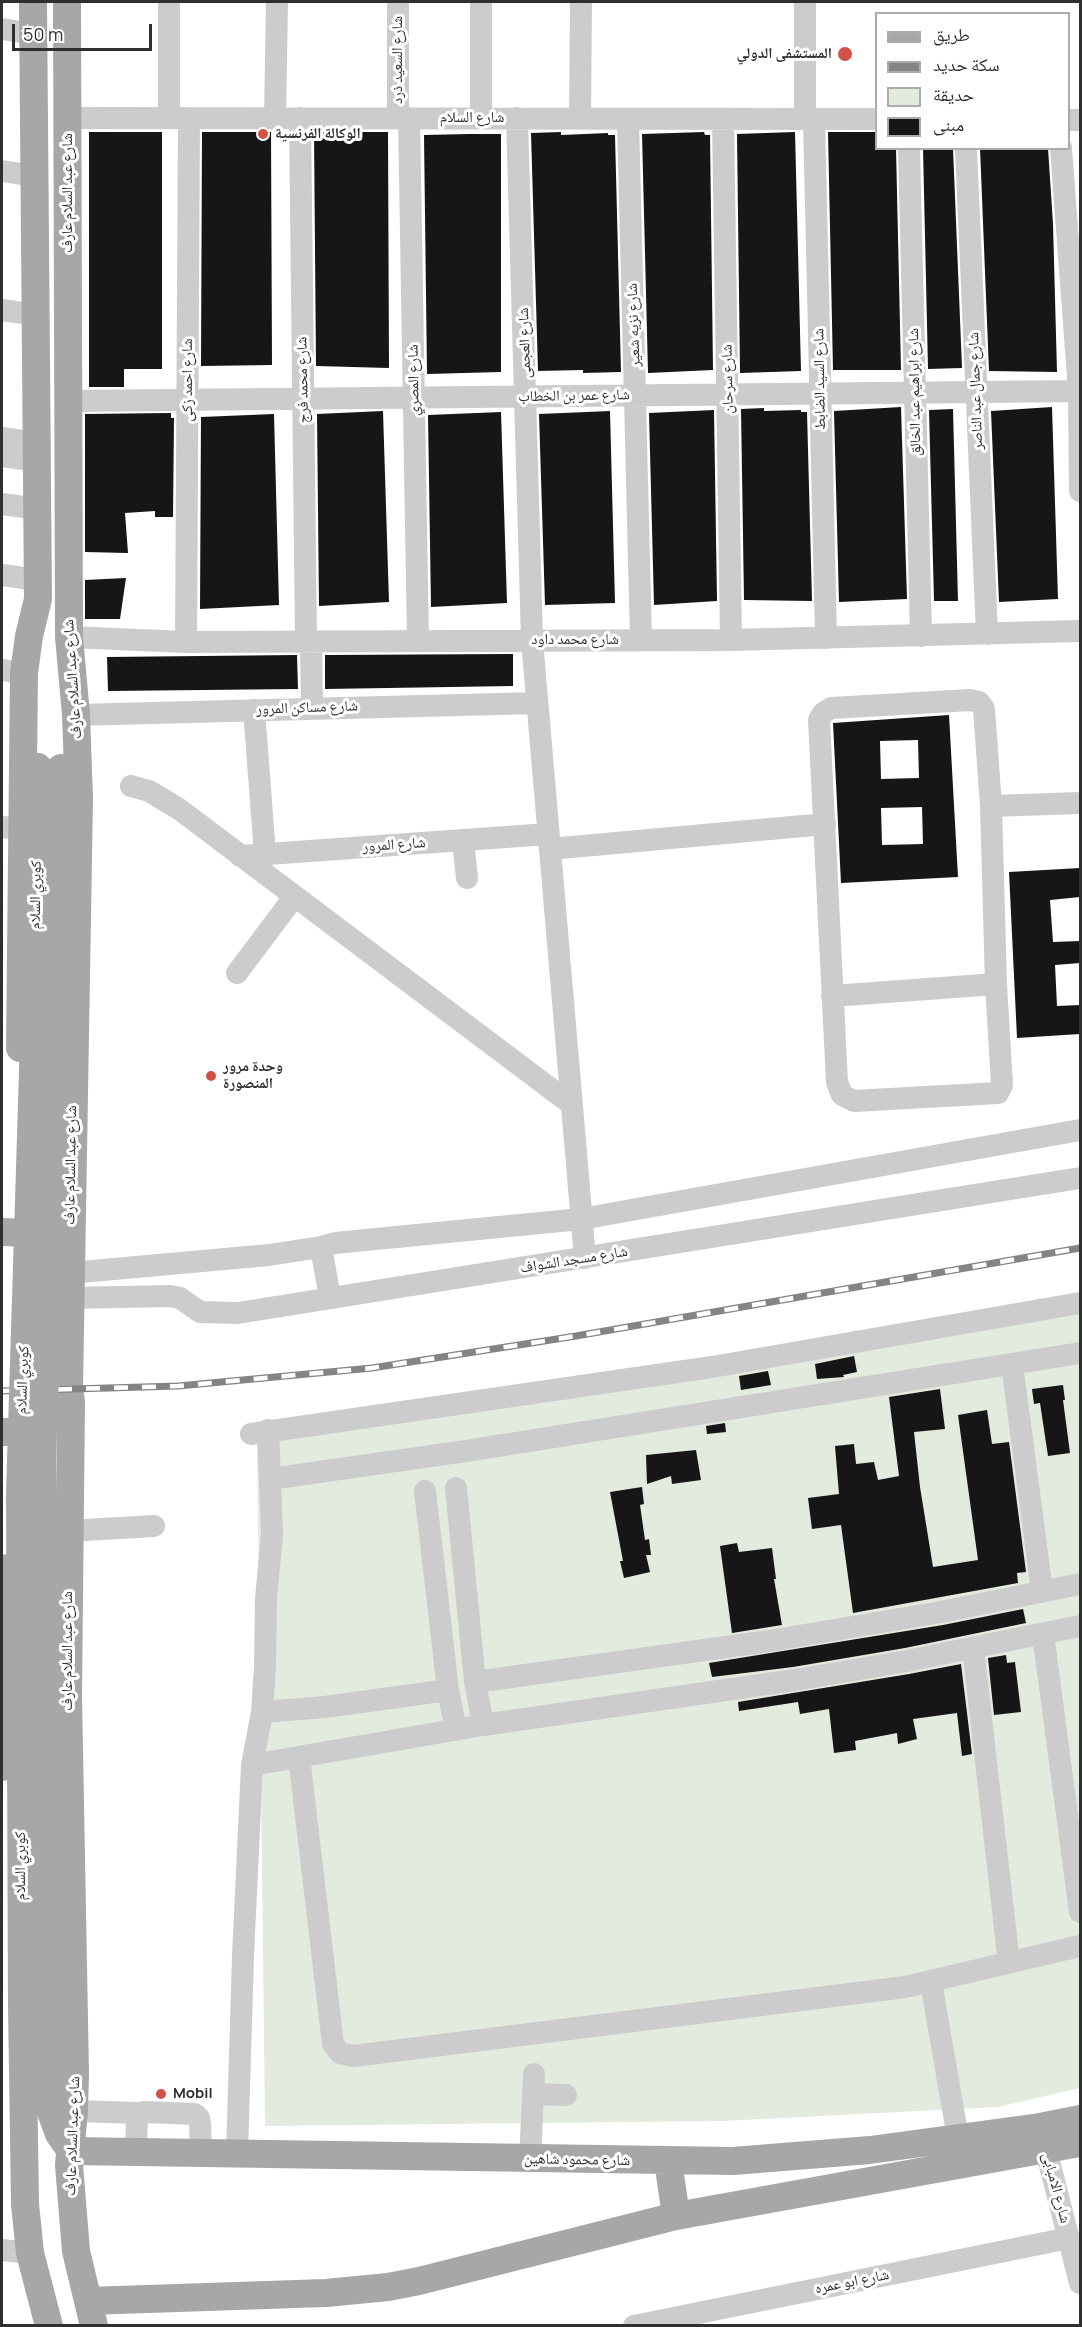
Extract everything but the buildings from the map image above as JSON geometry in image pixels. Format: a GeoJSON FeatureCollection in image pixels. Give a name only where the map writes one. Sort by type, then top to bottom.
{"type":"FeatureCollection","features":[{"type":"Feature","properties":{"kind":"main road"},"geometry":{"type":"LineString","coordinates":[[2,1767],[5,1517],[11,1485],[7,1432],[12,828],[22,796],[13,672],[29,636],[38,590],[33,2]]}},
{"type":"Feature","properties":{"kind":"main road","name":"شارع عبد السلام عارف"},"geometry":{"type":"LineString","coordinates":[[68,2],[69,637],[76,715],[79,798],[69,1286],[71,1402],[68,1484],[68,1695],[74,2111],[70,2200],[75,2241],[91,2313]]}},
{"type":"Feature","properties":{"kind":"main road","name":"كوبري السلام"},"geometry":{"type":"LineString","coordinates":[[38,590],[49,768],[50,1231],[42,1460],[50,2004],[48,2097],[59,2134],[71,2151]]}},
{"type":"Feature","properties":{"kind":"main road","name":"كوبري السلام"},"geometry":{"type":"LineString","coordinates":[[12,2161],[22,2007],[20,1493],[35,1006],[49,768],[63,697],[69,637]]}},
{"type":"Feature","properties":{"kind":"main road"},"geometry":{"type":"LineString","coordinates":[[22,796],[79,798]]}},
{"type":"Feature","properties":{"kind":"main road"},"geometry":{"type":"LineString","coordinates":[[10,1232],[70,1235]]}},
{"type":"Feature","properties":{"kind":"main road"},"geometry":{"type":"LineString","coordinates":[[11,1485],[68,1484]]}},
{"type":"Feature","properties":{"kind":"main road"},"geometry":{"type":"LineString","coordinates":[[2,1707],[68,1695]]}},
{"type":"Feature","properties":{"kind":"main road","name":"شارع محمود شاهين"},"geometry":{"type":"LineString","coordinates":[[91,2313],[388,2287],[419,2281],[675,2216],[1043,2139],[1080,2118]]}},
{"type":"Feature","properties":{"kind":"main road","name":"شارع محمود شاهين"},"geometry":{"type":"LineString","coordinates":[[71,2151],[733,2161],[824,2156],[958,2138],[1043,2139],[1080,2143]]}},
{"type":"Feature","properties":{"kind":"main road"},"geometry":{"type":"LineString","coordinates":[[12,2161],[25,2204],[30,2253],[49,2325]]}},
{"type":"Feature","properties":{"kind":"main road"},"geometry":{"type":"LineString","coordinates":[[668,2161],[675,2216]]}},
{"type":"Feature","properties":{"kind":"main road"},"geometry":{"type":"LineString","coordinates":[[2,2186],[25,2204]]}},
{"type":"Feature","properties":{"kind":"street","name":"شارع احمد زكى"},"geometry":{"type":"LineString","coordinates":[[169,2],[179,118],[188,400],[186,642]]}},
{"type":"Feature","properties":{"kind":"street"},"geometry":{"type":"LineString","coordinates":[[275,118],[277,2]]}},
{"type":"Feature","properties":{"kind":"street","name":"شارع السعيد ذرد"},"geometry":{"type":"LineString","coordinates":[[398,2],[404,118]]}},
{"type":"Feature","properties":{"kind":"street"},"geometry":{"type":"LineString","coordinates":[[481,2],[481,118]]}},
{"type":"Feature","properties":{"kind":"street"},"geometry":{"type":"LineString","coordinates":[[579,118],[581,2]]}},
{"type":"Feature","properties":{"kind":"street","name":"شارع السيد الضابط"},"geometry":{"type":"LineString","coordinates":[[805,2],[820,394],[826,638]]}},
{"type":"Feature","properties":{"kind":"street"},"geometry":{"type":"LineString","coordinates":[[2,29],[33,34]]}},
{"type":"Feature","properties":{"kind":"street","name":"شارع السلام"},"geometry":{"type":"LineString","coordinates":[[68,118],[875,119]]}},
{"type":"Feature","properties":{"kind":"street","name":"شارع محمد فرج"},"geometry":{"type":"LineString","coordinates":[[300,118],[303,399],[308,642],[312,708]]}},
{"type":"Feature","properties":{"kind":"street","name":"شارع المصري"},"geometry":{"type":"LineString","coordinates":[[404,118],[414,398],[418,641]]}},
{"type":"Feature","properties":{"kind":"street","name":"شارع العجمى"},"geometry":{"type":"LineString","coordinates":[[518,118],[532,640],[585,1258]]}},
{"type":"Feature","properties":{"kind":"street","name":"شارع نزيه شعير"},"geometry":{"type":"LineString","coordinates":[[628,118],[640,640]]}},
{"type":"Feature","properties":{"kind":"street","name":"شارع سرحان"},"geometry":{"type":"LineString","coordinates":[[723,119],[731,640]]}},
{"type":"Feature","properties":{"kind":"street","name":"شارع ابراهيم عبد الخالق"},"geometry":{"type":"LineString","coordinates":[[909,150],[921,636]]}},
{"type":"Feature","properties":{"kind":"street","name":"شارع جمال عبد الناصر"},"geometry":{"type":"LineString","coordinates":[[966,150],[987,634]]}},
{"type":"Feature","properties":{"kind":"street"},"geometry":{"type":"LineString","coordinates":[[1061,150],[1079,392],[1080,491]]}},
{"type":"Feature","properties":{"kind":"street"},"geometry":{"type":"LineString","coordinates":[[2,171],[34,176]]}},
{"type":"Feature","properties":{"kind":"street"},"geometry":{"type":"LineString","coordinates":[[2,310],[36,315]]}},
{"type":"Feature","properties":{"kind":"street","name":"شارع عمر بن الخطاب"},"geometry":{"type":"LineString","coordinates":[[68,401],[1079,392]]}},
{"type":"Feature","properties":{"kind":"street"},"geometry":{"type":"LineString","coordinates":[[2,438],[37,452]]}},
{"type":"Feature","properties":{"kind":"street"},"geometry":{"type":"LineString","coordinates":[[2,456],[37,452]]}},
{"type":"Feature","properties":{"kind":"street"},"geometry":{"type":"LineString","coordinates":[[2,504],[38,509]]}},
{"type":"Feature","properties":{"kind":"street"},"geometry":{"type":"LineString","coordinates":[[2,575],[38,590]]}},
{"type":"Feature","properties":{"kind":"street","name":"شارع محمد داود"},"geometry":{"type":"LineString","coordinates":[[69,637],[186,642],[731,640],[1080,631]]}},
{"type":"Feature","properties":{"kind":"street"},"geometry":{"type":"LineString","coordinates":[[969,700],[979,702],[984,709],[991,806],[996,984],[1002,1085],[998,1093],[854,1101],[842,1095],[837,1082],[825,824],[819,720],[823,713],[831,708],[969,700]]}},
{"type":"Feature","properties":{"kind":"street","name":"شارع مساكن المرور"},"geometry":{"type":"LineString","coordinates":[[76,715],[537,703]]}},
{"type":"Feature","properties":{"kind":"street"},"geometry":{"type":"LineString","coordinates":[[254,710],[265,854]]}},
{"type":"Feature","properties":{"kind":"street"},"geometry":{"type":"LineString","coordinates":[[131,786],[165,799],[572,1104]]}},
{"type":"Feature","properties":{"kind":"street"},"geometry":{"type":"LineString","coordinates":[[991,806],[1080,803]]}},
{"type":"Feature","properties":{"kind":"street","name":"شارع المرور"},"geometry":{"type":"LineString","coordinates":[[240,856],[463,840],[549,842],[825,824]]}},
{"type":"Feature","properties":{"kind":"street"},"geometry":{"type":"LineString","coordinates":[[463,840],[467,878]]}},
{"type":"Feature","properties":{"kind":"street"},"geometry":{"type":"LineString","coordinates":[[237,973],[294,897]]}},
{"type":"Feature","properties":{"kind":"street"},"geometry":{"type":"LineString","coordinates":[[832,996],[996,984]]}},
{"type":"Feature","properties":{"kind":"street"},"geometry":{"type":"LineString","coordinates":[[69,1286],[335,1243],[581,1219],[1080,1130]]}},
{"type":"Feature","properties":{"kind":"street","name":"شارع مسجد الشواف"},"geometry":{"type":"LineString","coordinates":[[69,1286],[171,1296],[180,1298],[200,1312],[238,1312],[1080,1178]]}},
{"type":"Feature","properties":{"kind":"street"},"geometry":{"type":"LineString","coordinates":[[321,1247],[330,1298]]}},
{"type":"Feature","properties":{"kind":"street"},"geometry":{"type":"LineString","coordinates":[[237,2154],[252,1765],[262,1712],[266,1599],[272,1534],[270,1479],[260,1432],[712,1367],[1080,1303]]}},
{"type":"Feature","properties":{"kind":"street"},"geometry":{"type":"LineString","coordinates":[[270,1479],[1080,1353]]}},
{"type":"Feature","properties":{"kind":"street"},"geometry":{"type":"LineString","coordinates":[[1012,1364],[1042,1591]]}},
{"type":"Feature","properties":{"kind":"street"},"geometry":{"type":"LineString","coordinates":[[456,1488],[475,1682],[483,1725]]}},
{"type":"Feature","properties":{"kind":"street"},"geometry":{"type":"LineString","coordinates":[[426,1491],[447,1690],[456,1730]]}},
{"type":"Feature","properties":{"kind":"street"},"geometry":{"type":"LineString","coordinates":[[68,1531],[154,1526]]}},
{"type":"Feature","properties":{"kind":"street"},"geometry":{"type":"LineString","coordinates":[[475,1682],[769,1641],[941,1612],[1080,1584]]}},
{"type":"Feature","properties":{"kind":"street"},"geometry":{"type":"LineString","coordinates":[[252,1765],[483,1725],[795,1680],[1080,1626]]}},
{"type":"Feature","properties":{"kind":"street"},"geometry":{"type":"LineString","coordinates":[[1044,1634],[1080,1912]]}},
{"type":"Feature","properties":{"kind":"street"},"geometry":{"type":"LineString","coordinates":[[973,1648],[1009,1963]]}},
{"type":"Feature","properties":{"kind":"street"},"geometry":{"type":"LineString","coordinates":[[262,1712],[325,1707],[447,1690]]}},
{"type":"Feature","properties":{"kind":"street"},"geometry":{"type":"LineString","coordinates":[[299,1757],[333,2044],[340,2053],[353,2056],[904,1987],[1080,1946]]}},
{"type":"Feature","properties":{"kind":"street"},"geometry":{"type":"LineString","coordinates":[[931,1982],[958,2138]]}},
{"type":"Feature","properties":{"kind":"street"},"geometry":{"type":"LineString","coordinates":[[530,2159],[533,2084],[566,2095]]}},
{"type":"Feature","properties":{"kind":"street"},"geometry":{"type":"LineString","coordinates":[[74,2111],[195,2114],[200,2124],[201,2153]]}},
{"type":"Feature","properties":{"kind":"street"},"geometry":{"type":"LineString","coordinates":[[136,2152],[139,2113]]}},
{"type":"Feature","properties":{"kind":"street","name":"شارع الامبابى"},"geometry":{"type":"LineString","coordinates":[[1043,2139],[1074,2248],[1080,2283]]}},
{"type":"Feature","properties":{"kind":"street","name":"شارع ابو عمره"},"geometry":{"type":"LineString","coordinates":[[634,2325],[1074,2248]]}},
{"type":"Feature","properties":{"kind":"street"},"geometry":{"type":"LineString","coordinates":[[2,2250],[30,2253]]}},
{"type":"Feature","properties":{"kind":"green space"},"geometry":{"type":"Polygon","coordinates":[[[1080,1301],[1080,2088],[998,2107],[723,2121],[265,2126],[257,1445],[1080,1301]]]}},
{"type":"Feature","properties":{"kind":"railway"},"geometry":{"type":"LineString","coordinates":[[2,1391],[178,1386],[372,1368],[576,1336],[1080,1248]]}},
{"type":"Feature","properties":{"kind":"place","name":"المستشفى الدولي"},"geometry":{"type":"Point","coordinates":[845,54]}},
{"type":"Feature","properties":{"kind":"place","name":"الوكالة الفرنسية"},"geometry":{"type":"Point","coordinates":[263,134]}},
{"type":"Feature","properties":{"kind":"place","name":"وحدة مرور المنصورة"},"geometry":{"type":"Point","coordinates":[211,1076]}},
{"type":"Feature","properties":{"kind":"place","name":"Mobil"},"geometry":{"type":"Point","coordinates":[161,2094]}}]}
